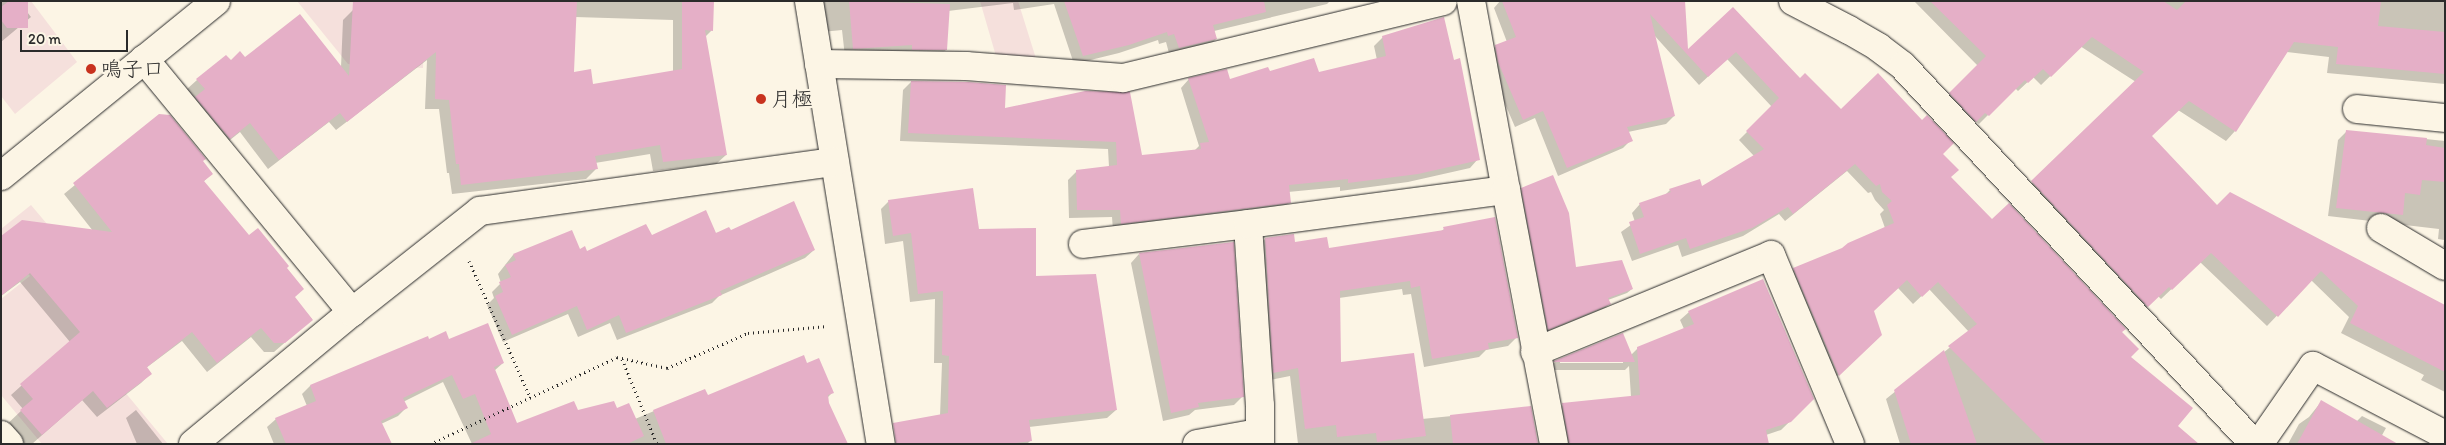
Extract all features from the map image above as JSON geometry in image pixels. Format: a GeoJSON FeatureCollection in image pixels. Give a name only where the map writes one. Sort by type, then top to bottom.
{"type":"FeatureCollection","features":[{"type":"Feature","properties":{"kind":"street"},"geometry":{"type":"LineString","coordinates":[[1,176],[216,1]]}},
{"type":"Feature","properties":{"kind":"street"},"geometry":{"type":"LineString","coordinates":[[809,1],[881,444]]}},
{"type":"Feature","properties":{"kind":"street"},"geometry":{"type":"LineString","coordinates":[[819,64],[966,66],[1123,78],[1443,1]]}},
{"type":"Feature","properties":{"kind":"street"},"geometry":{"type":"LineString","coordinates":[[1472,1],[1535,352],[1554,444]]}},
{"type":"Feature","properties":{"kind":"street"},"geometry":{"type":"LineString","coordinates":[[1793,1],[1878,47],[1903,66],[2254,444]]}},
{"type":"Feature","properties":{"kind":"street"},"geometry":{"type":"LineString","coordinates":[[144,59],[352,312]]}},
{"type":"Feature","properties":{"kind":"street"},"geometry":{"type":"LineString","coordinates":[[2357,109],[2445,118]]}},
{"type":"Feature","properties":{"kind":"street"},"geometry":{"type":"LineString","coordinates":[[193,444],[352,312],[480,211],[835,162]]}},
{"type":"Feature","properties":{"kind":"street"},"geometry":{"type":"LineString","coordinates":[[1083,244],[1506,190]]}},
{"type":"Feature","properties":{"kind":"street"},"geometry":{"type":"LineString","coordinates":[[1197,444],[1259,439],[1260,406],[1248,224]]}},
{"type":"Feature","properties":{"kind":"street"},"geometry":{"type":"LineString","coordinates":[[2381,228],[2445,266]]}},
{"type":"Feature","properties":{"kind":"street"},"geometry":{"type":"LineString","coordinates":[[1535,352],[1772,255],[1850,444]]}},
{"type":"Feature","properties":{"kind":"street"},"geometry":{"type":"LineString","coordinates":[[2259,444],[2312,366],[2445,435]]}},
{"type":"Feature","properties":{"kind":"street"},"geometry":{"type":"LineString","coordinates":[[1,434],[9,444]]}},
{"type":"Feature","properties":{"kind":"path"},"geometry":{"type":"LineString","coordinates":[[465,253],[530,397]]}},
{"type":"Feature","properties":{"kind":"path"},"geometry":{"type":"LineString","coordinates":[[430,444],[616,357],[667,368],[748,333],[836,325],[861,320]]}},
{"type":"Feature","properties":{"kind":"path"},"geometry":{"type":"LineString","coordinates":[[622,359],[657,444]]}},
{"type":"Feature","properties":{"kind":"shaded area"},"geometry":{"type":"Polygon","coordinates":[[[1,1],[31,1],[77,62],[15,114],[1,96],[1,1]]]}},
{"type":"Feature","properties":{"kind":"shaded area"},"geometry":{"type":"Polygon","coordinates":[[[297,1],[425,1],[423,68],[348,64],[297,1]]]}},
{"type":"Feature","properties":{"kind":"shaded area"},"geometry":{"type":"Polygon","coordinates":[[[980,1],[1018,1],[1038,65],[998,63],[980,1]]]}},
{"type":"Feature","properties":{"kind":"shaded area"},"geometry":{"type":"Polygon","coordinates":[[[31,205],[117,307],[80,338],[168,444],[42,444],[1,395],[1,299],[30,276],[1,242],[1,229],[31,205]]]}},
{"type":"Feature","properties":{"kind":"building"},"geometry":{"type":"Polygon","coordinates":[[[9,1],[28,1],[28,28],[7,28],[1,20],[1,7],[9,1]]]}},
{"type":"Feature","properties":{"kind":"building"},"geometry":{"type":"Polygon","coordinates":[[[353,1],[577,1],[574,72],[591,69],[593,84],[682,69],[682,1],[714,1],[713,31],[705,30],[727,155],[663,162],[660,145],[595,156],[598,169],[461,185],[459,164],[456,164],[449,100],[435,99],[436,52],[347,122],[340,113],[279,160],[250,123],[230,139],[195,97],[205,89],[196,79],[226,55],[231,60],[240,51],[245,57],[300,14],[349,76],[353,1]]]}},
{"type":"Feature","properties":{"kind":"building"},"geometry":{"type":"Polygon","coordinates":[[[849,1],[950,4],[947,50],[912,50],[912,45],[853,49],[849,1]]]}},
{"type":"Feature","properties":{"kind":"building"},"geometry":{"type":"Polygon","coordinates":[[[1064,1],[1264,1],[1266,12],[1213,25],[1217,39],[1179,48],[1174,34],[1168,36],[1167,32],[1129,45],[1083,56],[1064,1]]]}},
{"type":"Feature","properties":{"kind":"building"},"geometry":{"type":"Polygon","coordinates":[[[1502,1],[1685,1],[1688,49],[1733,7],[1800,78],[1805,73],[1841,109],[1878,73],[1922,120],[1927,115],[1954,143],[1943,154],[1959,170],[1951,177],[1992,219],[2009,203],[2126,329],[2122,332],[2139,349],[2131,357],[2193,408],[2178,426],[2199,444],[2046,444],[1948,346],[1977,324],[1938,282],[1922,297],[1907,280],[1874,311],[1882,335],[1839,376],[1793,268],[1842,248],[1848,243],[1894,223],[1887,205],[1892,201],[1882,192],[1880,184],[1876,186],[1855,164],[1793,214],[1788,207],[1752,228],[1690,249],[1686,238],[1640,254],[1629,222],[1644,217],[1639,203],[1671,192],[1669,189],[1700,179],[1702,186],[1764,149],[1746,131],[1779,98],[1736,52],[1708,77],[1650,14],[1675,116],[1627,127],[1633,141],[1567,168],[1543,111],[1523,120],[1498,62],[1495,45],[1516,37],[1502,1]]]}},
{"type":"Feature","properties":{"kind":"building"},"geometry":{"type":"Polygon","coordinates":[[[1930,1],[2163,1],[2177,10],[2186,1],[2381,1],[2378,26],[2445,32],[2445,74],[2336,64],[2338,47],[2294,42],[2236,132],[2189,101],[2152,136],[2217,205],[2230,192],[2445,305],[2445,372],[2350,323],[2358,306],[2321,271],[2278,317],[2211,253],[2172,290],[2169,287],[2148,307],[2031,181],[2144,72],[2092,37],[2051,77],[2043,69],[2028,83],[2025,80],[1989,116],[1985,113],[1976,122],[1949,93],[1986,56],[1930,1]]]}},
{"type":"Feature","properties":{"kind":"building"},"geometry":{"type":"Polygon","coordinates":[[[1444,17],[1454,60],[1460,58],[1480,160],[1418,174],[1348,183],[1348,179],[1289,185],[1291,203],[1121,224],[1120,210],[1077,210],[1076,170],[1117,165],[1116,142],[908,133],[911,81],[968,82],[1006,85],[1005,108],[1085,91],[1130,92],[1142,155],[1201,149],[1200,143],[1209,142],[1188,78],[1227,69],[1230,79],[1268,67],[1270,71],[1314,58],[1319,72],[1386,56],[1382,36],[1444,17]]]}},
{"type":"Feature","properties":{"kind":"building"},"geometry":{"type":"Polygon","coordinates":[[[159,114],[170,115],[206,159],[203,161],[213,174],[204,181],[249,235],[258,228],[289,266],[287,268],[304,289],[295,297],[313,320],[285,343],[274,343],[261,328],[217,363],[192,332],[147,367],[152,374],[107,408],[93,391],[42,435],[20,410],[33,399],[20,384],[80,332],[30,273],[1,296],[1,236],[22,220],[112,232],[73,183],[159,114]]]}},
{"type":"Feature","properties":{"kind":"building"},"geometry":{"type":"Polygon","coordinates":[[[2346,130],[2427,138],[2426,145],[2445,148],[2445,182],[2422,180],[2420,195],[2405,193],[2403,215],[2336,208],[2346,130]]]}},
{"type":"Feature","properties":{"kind":"building"},"geometry":{"type":"Polygon","coordinates":[[[1553,175],[1569,213],[1576,267],[1622,260],[1633,289],[1608,298],[1611,304],[1548,330],[1521,188],[1553,175]]]}},
{"type":"Feature","properties":{"kind":"building"},"geometry":{"type":"Polygon","coordinates":[[[973,188],[979,229],[1036,228],[1036,276],[1096,274],[1117,410],[1029,420],[1032,441],[1007,444],[896,444],[893,423],[948,413],[949,356],[942,355],[943,291],[918,294],[911,233],[893,236],[888,200],[973,188]]]}},
{"type":"Feature","properties":{"kind":"building"},"geometry":{"type":"Polygon","coordinates":[[[794,201],[815,250],[720,291],[722,295],[626,333],[619,315],[587,330],[577,306],[512,335],[495,296],[503,292],[499,282],[511,277],[505,265],[516,260],[513,254],[572,230],[580,249],[585,246],[587,251],[646,224],[652,235],[706,210],[716,233],[729,227],[731,230],[794,201]]]}},
{"type":"Feature","properties":{"kind":"building"},"geometry":{"type":"Polygon","coordinates":[[[1495,217],[1518,338],[1488,343],[1489,349],[1432,359],[1420,286],[1411,288],[1410,281],[1340,291],[1341,362],[1414,353],[1426,436],[1377,442],[1376,433],[1337,437],[1336,425],[1305,429],[1298,368],[1273,373],[1265,238],[1294,234],[1295,242],[1327,237],[1329,248],[1444,230],[1443,227],[1495,217]]]}},
{"type":"Feature","properties":{"kind":"building"},"geometry":{"type":"Polygon","coordinates":[[[1234,242],[1244,397],[1198,403],[1199,407],[1171,413],[1139,253],[1234,242]]]}},
{"type":"Feature","properties":{"kind":"building"},"geometry":{"type":"Polygon","coordinates":[[[1763,279],[1814,399],[1791,422],[1766,430],[1769,444],[1569,444],[1562,403],[1640,395],[1637,347],[1694,324],[1688,311],[1763,279]]]}},
{"type":"Feature","properties":{"kind":"building"},"geometry":{"type":"Polygon","coordinates":[[[488,323],[504,363],[494,367],[517,423],[574,401],[578,410],[614,401],[617,408],[629,403],[644,436],[627,444],[470,444],[491,434],[475,394],[463,399],[452,375],[403,398],[408,408],[381,421],[392,444],[286,444],[275,418],[316,401],[310,385],[428,336],[429,339],[446,331],[449,339],[488,323]]]}},
{"type":"Feature","properties":{"kind":"building"},"geometry":{"type":"Polygon","coordinates":[[[1623,333],[1635,362],[1554,362],[1554,361],[1623,333]]]}},
{"type":"Feature","properties":{"kind":"building"},"geometry":{"type":"Polygon","coordinates":[[[1944,350],[1977,444],[1911,444],[1894,390],[1944,350]]]}},
{"type":"Feature","properties":{"kind":"building"},"geometry":{"type":"Polygon","coordinates":[[[804,355],[807,363],[819,358],[834,393],[828,395],[829,403],[848,444],[666,444],[653,410],[705,389],[708,395],[804,355]]]}},
{"type":"Feature","properties":{"kind":"building"},"geometry":{"type":"Polygon","coordinates":[[[2321,400],[2398,444],[2297,444],[2321,400]]]}},
{"type":"Feature","properties":{"kind":"building"},"geometry":{"type":"Polygon","coordinates":[[[1531,406],[1538,444],[1453,444],[1450,415],[1531,406]]]}},
{"type":"Feature","properties":{"kind":"place","name":"鳴子口"},"geometry":{"type":"Point","coordinates":[91,69]}},
{"type":"Feature","properties":{"kind":"place","name":"月極"},"geometry":{"type":"Point","coordinates":[761,99]}}]}
